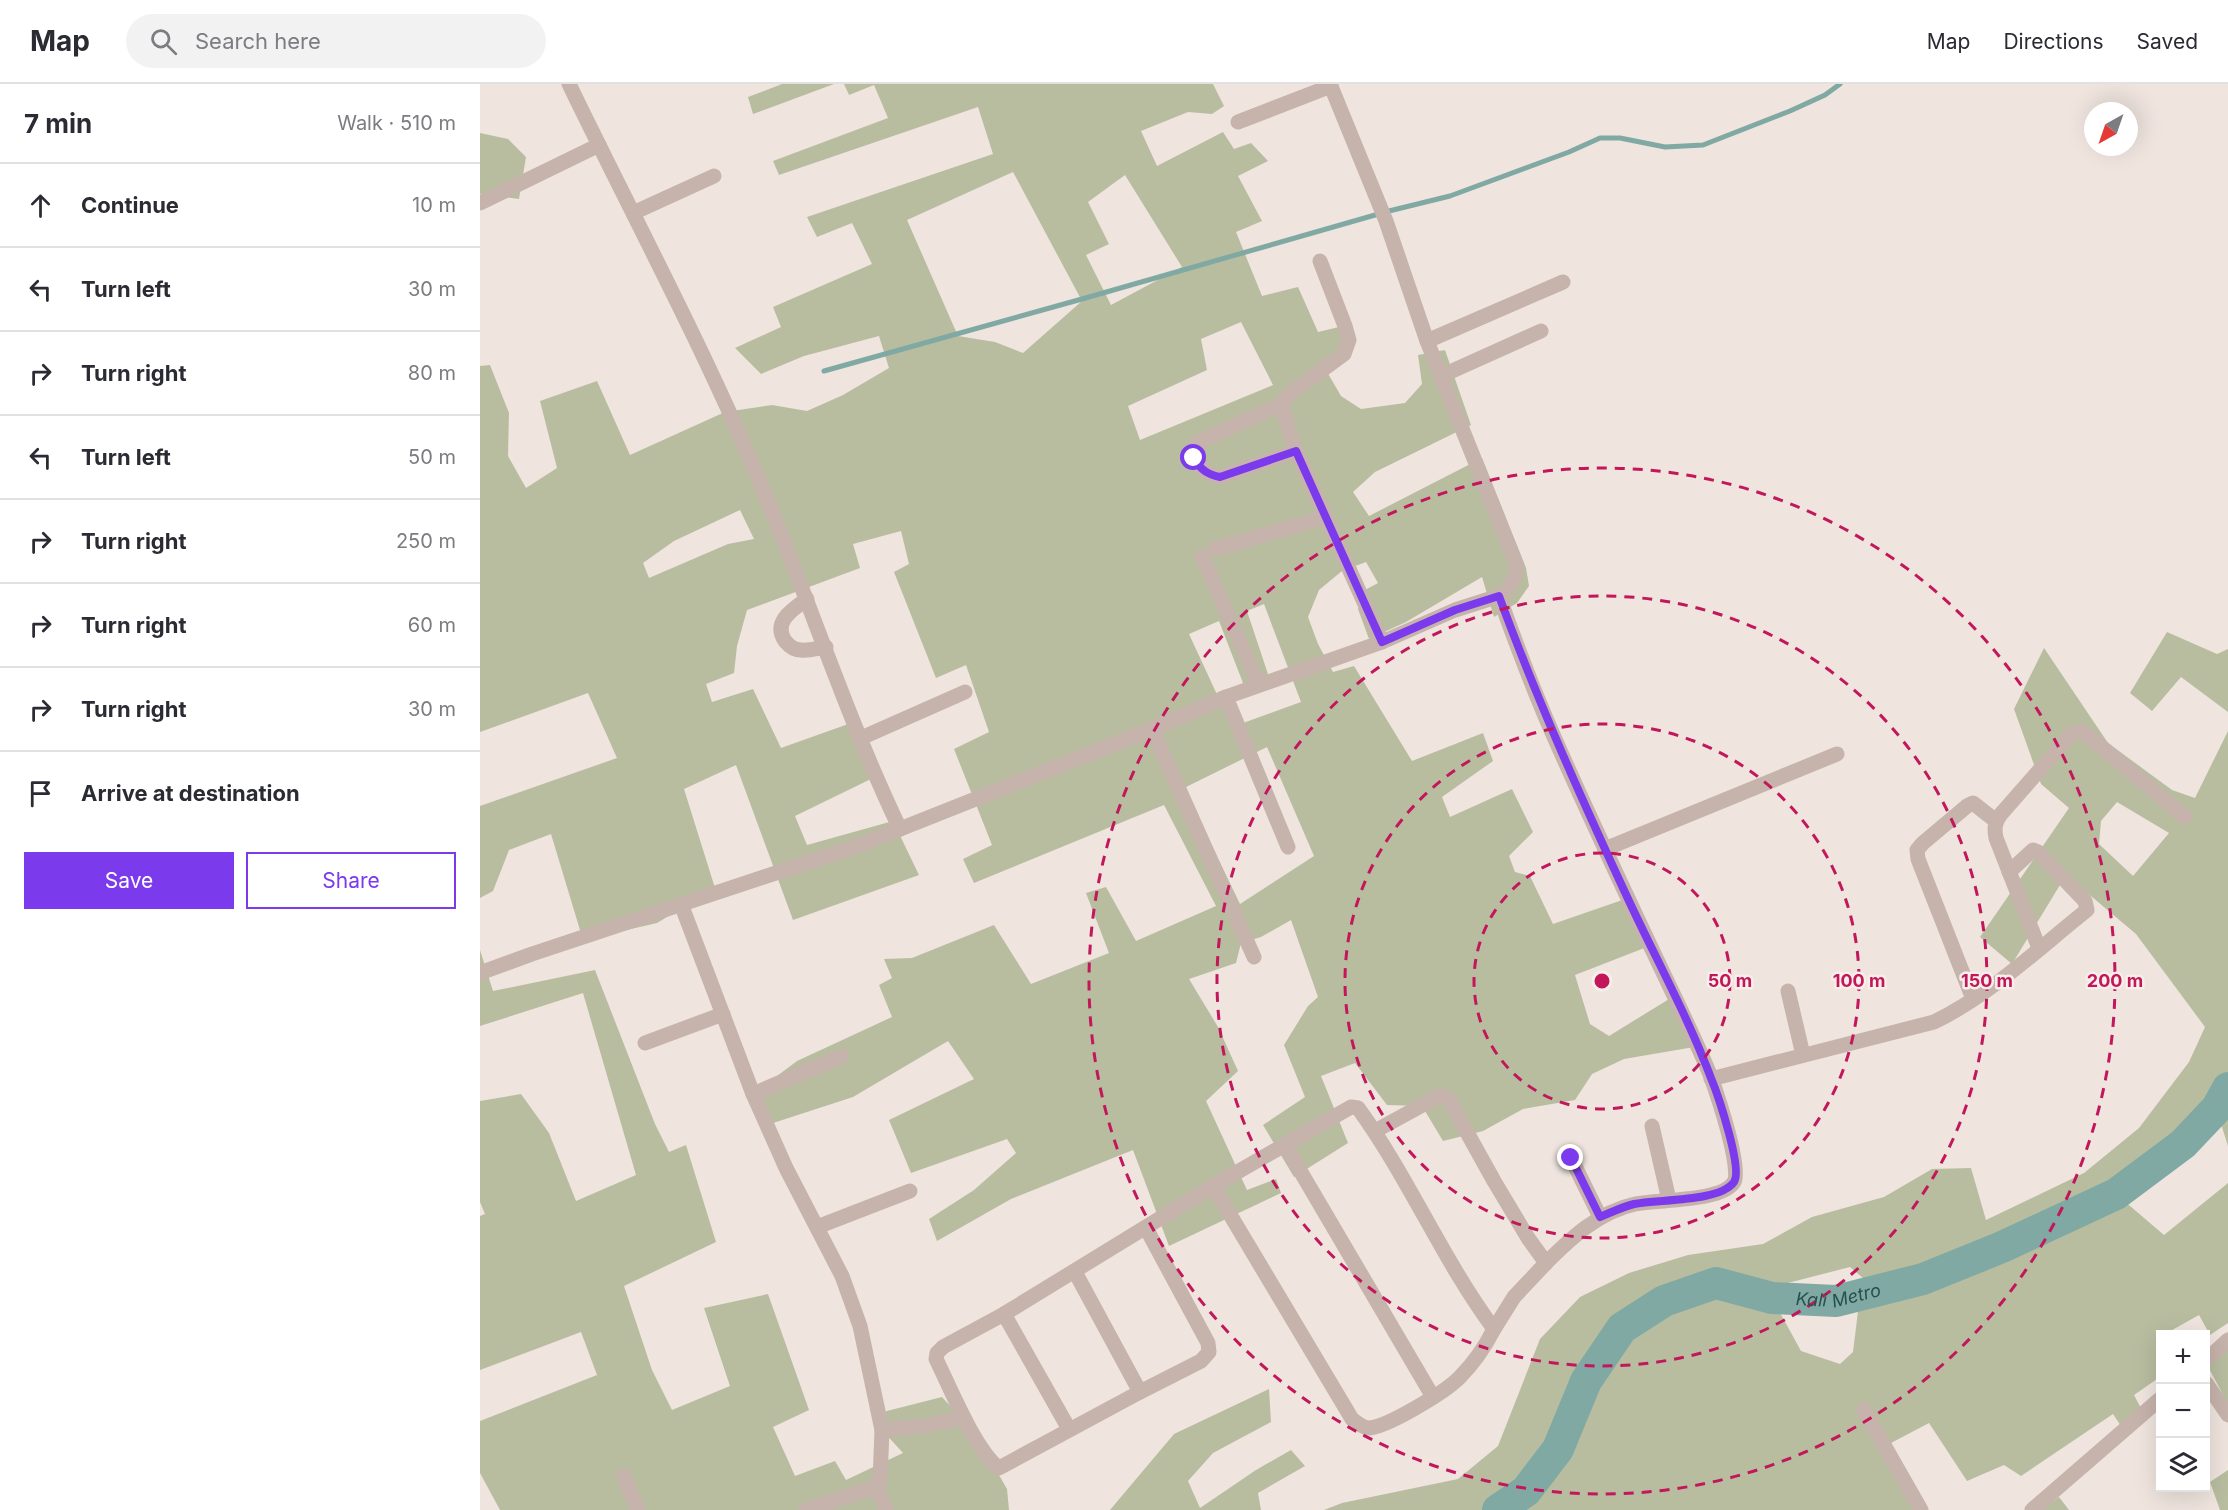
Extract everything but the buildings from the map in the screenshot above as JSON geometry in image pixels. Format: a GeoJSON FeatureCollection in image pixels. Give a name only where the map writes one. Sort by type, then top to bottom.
{"type":"FeatureCollection","features":[{"type":"Feature","properties":{"kind":"street"},"geometry":{"type":"LineString","coordinates":[[569,84],[718,387],[900,829]]}},
{"type":"Feature","properties":{"kind":"street"},"geometry":{"type":"LineString","coordinates":[[480,973],[851,848],[1152,729],[1226,697],[1382,642],[1455,610],[1499,596],[1509,588],[1517,566],[1427,341],[1386,221],[1330,85],[1238,122]]}},
{"type":"Feature","properties":{"kind":"street"},"geometry":{"type":"LineString","coordinates":[[480,203],[599,145]]}},
{"type":"Feature","properties":{"kind":"street"},"geometry":{"type":"LineString","coordinates":[[633,213],[714,176]]}},
{"type":"Feature","properties":{"kind":"street"},"geometry":{"type":"LineString","coordinates":[[1296,451],[1220,477],[1211,476],[1197,464],[1194,458],[1194,450],[1200,442],[1281,404],[1291,393],[1344,354],[1349,340],[1320,261]]}},
{"type":"Feature","properties":{"kind":"street"},"geometry":{"type":"LineString","coordinates":[[1427,341],[1563,282]]}},
{"type":"Feature","properties":{"kind":"street"},"geometry":{"type":"LineString","coordinates":[[1441,376],[1540,331]]}},
{"type":"Feature","properties":{"kind":"street"},"geometry":{"type":"LineString","coordinates":[[1281,404],[1296,451],[1382,642]]}},
{"type":"Feature","properties":{"kind":"street"},"geometry":{"type":"LineString","coordinates":[[1259,685],[1208,553],[1326,517]]}},
{"type":"Feature","properties":{"kind":"street"},"geometry":{"type":"LineString","coordinates":[[1214,1186],[1352,1419],[1360,1426],[1369,1428],[1405,1413],[1458,1379],[1488,1342],[1510,1303],[1571,1238],[1600,1217],[1636,1204],[1713,1196],[1727,1190],[1736,1180],[1737,1162],[1711,1079],[1536,696],[1499,596]]}},
{"type":"Feature","properties":{"kind":"street"},"geometry":{"type":"LineString","coordinates":[[807,599],[788,612],[782,621],[780,630],[783,639],[799,651],[826,647]]}},
{"type":"Feature","properties":{"kind":"street"},"geometry":{"type":"LineString","coordinates":[[861,738],[965,692]]}},
{"type":"Feature","properties":{"kind":"street"},"geometry":{"type":"LineString","coordinates":[[1226,697],[1287,847]]}},
{"type":"Feature","properties":{"kind":"street"},"geometry":{"type":"LineString","coordinates":[[1152,729],[1254,957]]}},
{"type":"Feature","properties":{"kind":"street"},"geometry":{"type":"LineString","coordinates":[[2039,948],[1996,838],[1996,820],[2065,740],[2076,731],[2081,731],[2185,817]]}},
{"type":"Feature","properties":{"kind":"street"},"geometry":{"type":"LineString","coordinates":[[1605,849],[1837,754]]}},
{"type":"Feature","properties":{"kind":"street"},"geometry":{"type":"LineString","coordinates":[[1973,999],[1918,859],[1917,850],[1973,803],[1996,820]]}},
{"type":"Feature","properties":{"kind":"street"},"geometry":{"type":"LineString","coordinates":[[1711,1079],[1934,1022],[1973,999],[2087,910],[2085,901],[2038,852],[2033,850],[2028,853],[2009,872]]}},
{"type":"Feature","properties":{"kind":"street"},"geometry":{"type":"LineString","coordinates":[[681,904],[753,1094],[786,1168],[842,1276],[860,1326],[882,1430],[880,1481],[876,1486],[806,1510]]}},
{"type":"Feature","properties":{"kind":"street"},"geometry":{"type":"LineString","coordinates":[[1788,991],[1803,1055]]}},
{"type":"Feature","properties":{"kind":"street"},"geometry":{"type":"LineString","coordinates":[[645,1043],[723,1014]]}},
{"type":"Feature","properties":{"kind":"street"},"geometry":{"type":"LineString","coordinates":[[753,1094],[842,1056]]}},
{"type":"Feature","properties":{"kind":"street"},"geometry":{"type":"LineString","coordinates":[[1375,1131],[1439,1096],[1449,1100],[1528,1238],[1546,1263]]}},
{"type":"Feature","properties":{"kind":"street"},"geometry":{"type":"LineString","coordinates":[[1146,1228],[1208,1343],[1209,1352],[1201,1360],[999,1468],[992,1463],[964,1418],[936,1359],[937,1353],[1075,1272],[1146,1228],[1214,1186],[1351,1107],[1358,1108],[1375,1131],[1447,1256],[1494,1329]]}},
{"type":"Feature","properties":{"kind":"street"},"geometry":{"type":"LineString","coordinates":[[1652,1126],[1669,1200]]}},
{"type":"Feature","properties":{"kind":"street"},"geometry":{"type":"LineString","coordinates":[[1285,1145],[1433,1397]]}},
{"type":"Feature","properties":{"kind":"street"},"geometry":{"type":"LineString","coordinates":[[1571,1158],[1600,1217]]}},
{"type":"Feature","properties":{"kind":"street"},"geometry":{"type":"LineString","coordinates":[[817,1227],[910,1191]]}},
{"type":"Feature","properties":{"kind":"street"},"geometry":{"type":"LineString","coordinates":[[1075,1272],[1140,1392]]}},
{"type":"Feature","properties":{"kind":"street"},"geometry":{"type":"LineString","coordinates":[[1004,1314],[1069,1429]]}},
{"type":"Feature","properties":{"kind":"street"},"geometry":{"type":"LineString","coordinates":[[2210,1356],[2228,1340]]}},
{"type":"Feature","properties":{"kind":"street"},"geometry":{"type":"LineString","coordinates":[[2206,1384],[2228,1415]]}},
{"type":"Feature","properties":{"kind":"street"},"geometry":{"type":"LineString","coordinates":[[2032,1510],[2156,1402]]}},
{"type":"Feature","properties":{"kind":"street"},"geometry":{"type":"LineString","coordinates":[[1864,1410],[1921,1510]]}},
{"type":"Feature","properties":{"kind":"street"},"geometry":{"type":"LineString","coordinates":[[882,1430],[923,1426],[964,1418]]}},
{"type":"Feature","properties":{"kind":"street"},"geometry":{"type":"LineString","coordinates":[[624,1476],[638,1510]]}},
{"type":"Feature","properties":{"kind":"street"},"geometry":{"type":"LineString","coordinates":[[876,1486],[886,1510]]}},
{"type":"Feature","properties":{"kind":"green space"},"geometry":{"type":"Polygon","coordinates":[[[782,84],[834,84],[753,114],[748,97],[782,84]]]}},
{"type":"Feature","properties":{"kind":"green space"},"geometry":{"type":"Polygon","coordinates":[[[844,84],[1213,84],[1224,106],[1212,114],[1188,112],[1141,131],[1157,166],[1223,132],[1234,149],[1251,143],[1268,161],[1238,176],[1262,221],[1236,232],[1262,296],[1298,287],[1318,332],[1339,327],[1350,348],[1323,365],[1341,396],[1361,409],[1405,403],[1422,384],[1418,355],[1445,350],[1471,425],[1375,472],[1353,492],[1369,516],[1482,458],[1526,568],[1529,586],[1517,603],[1494,617],[1482,577],[1406,622],[1369,639],[1358,609],[1363,591],[1378,583],[1366,562],[1342,571],[1319,590],[1308,617],[1318,644],[1333,672],[1354,666],[1412,761],[1483,733],[1493,761],[1442,797],[1450,817],[1512,789],[1533,832],[1509,856],[1515,872],[1530,876],[1553,924],[1631,897],[1652,945],[1575,975],[1590,1024],[1609,1036],[1674,996],[1700,1046],[1624,1059],[1592,1074],[1575,1100],[1523,1109],[1483,1131],[1443,1141],[1422,1106],[1387,1105],[1355,1063],[1321,1076],[1348,1143],[1294,1177],[1263,1125],[1305,1097],[1284,1045],[1308,1006],[1318,997],[1291,920],[1261,937],[1241,943],[1236,963],[1189,979],[1218,1027],[1238,1071],[1206,1101],[1247,1190],[1276,1179],[1281,1193],[1169,1246],[1133,1150],[1011,1199],[937,1241],[929,1219],[974,1190],[1016,1153],[1007,1139],[911,1173],[889,1120],[974,1079],[948,1041],[853,1097],[767,1125],[753,1094],[797,1061],[892,1017],[879,985],[892,978],[884,959],[912,958],[994,925],[1031,984],[1109,953],[1086,893],[1106,887],[1136,941],[1216,906],[1164,805],[974,883],[963,859],[992,845],[954,749],[989,732],[966,665],[936,678],[894,572],[909,564],[901,531],[853,544],[860,568],[747,610],[737,646],[734,673],[706,684],[712,702],[753,689],[781,748],[851,723],[873,778],[795,816],[807,845],[893,821],[919,875],[793,920],[736,765],[684,789],[715,888],[657,923],[583,940],[551,834],[509,850],[493,891],[480,898],[480,806],[617,758],[588,693],[480,732],[480,366],[490,365],[509,413],[508,456],[526,488],[557,468],[540,401],[597,381],[630,455],[725,412],[772,405],[807,411],[843,395],[889,368],[879,336],[804,356],[761,374],[735,348],[781,327],[773,307],[872,264],[852,223],[817,237],[807,217],[993,154],[978,107],[779,175],[773,161],[888,118],[874,85],[849,95],[844,84]],[[1013,172],[907,220],[958,336],[995,342],[1023,353],[1082,301],[1013,172]],[[1125,175],[1088,202],[1109,244],[1086,255],[1111,305],[1182,267],[1125,175]],[[1241,322],[1201,339],[1207,370],[1128,406],[1140,440],[1273,385],[1241,322]],[[740,510],[674,541],[643,563],[649,578],[728,544],[754,539],[740,510]],[[1264,604],[1247,611],[1272,686],[1248,696],[1219,621],[1189,634],[1232,727],[1301,702],[1264,604]],[[1267,747],[1184,788],[1240,904],[1314,856],[1267,747]]]}},
{"type":"Feature","properties":{"kind":"green space"},"geometry":{"type":"Polygon","coordinates":[[[480,133],[508,139],[526,157],[519,199],[480,194],[480,133]]]}},
{"type":"Feature","properties":{"kind":"green space"},"geometry":{"type":"Polygon","coordinates":[[[2167,632],[2217,654],[2228,649],[2228,712],[2181,677],[2152,711],[2130,693],[2167,632]]]}},
{"type":"Feature","properties":{"kind":"green space"},"geometry":{"type":"Polygon","coordinates":[[[2044,648],[2108,743],[2172,790],[2195,798],[2228,731],[2228,1146],[2216,1108],[2183,1144],[2116,1194],[2164,1235],[2228,1183],[2228,1323],[2210,1335],[2210,1330],[2207,1330],[2199,1315],[2172,1330],[2156,1330],[2156,1380],[2134,1395],[2145,1416],[2123,1429],[2113,1414],[2021,1476],[2004,1465],[1967,1481],[1929,1423],[1891,1443],[1926,1510],[1324,1510],[1342,1503],[1458,1479],[1498,1446],[1540,1339],[1580,1297],[1629,1273],[1688,1255],[1763,1244],[1812,1217],[1884,1197],[1932,1169],[1971,1168],[1986,1220],[2084,1173],[2139,1128],[2189,1062],[2205,1027],[2136,934],[2066,875],[2012,964],[1980,937],[2069,808],[2041,784],[2014,709],[2044,648]],[[2117,802],[2101,821],[2099,844],[2133,876],[2169,833],[2117,802]],[[1850,1267],[1753,1292],[1772,1298],[1801,1351],[1840,1364],[1853,1352],[1860,1295],[1877,1290],[1850,1267]],[[1663,1301],[1640,1307],[1626,1325],[1663,1301]]]}},
{"type":"Feature","properties":{"kind":"green space"},"geometry":{"type":"Polygon","coordinates":[[[480,950],[493,991],[595,970],[655,1124],[669,1152],[686,1145],[716,1242],[624,1286],[652,1370],[672,1410],[730,1386],[704,1308],[768,1294],[809,1410],[773,1427],[795,1476],[835,1461],[846,1480],[903,1453],[882,1430],[879,1413],[942,1397],[975,1433],[1007,1489],[1009,1510],[500,1510],[480,1473],[480,1421],[597,1375],[581,1332],[480,1370],[480,1216],[485,1214],[480,1202],[480,1101],[521,1094],[549,1133],[576,1201],[636,1175],[583,993],[480,1026],[480,950]]]}},
{"type":"Feature","properties":{"kind":"green space"},"geometry":{"type":"Polygon","coordinates":[[[2228,1332],[2228,1404],[2210,1370],[2210,1354],[2214,1345],[2228,1332]]]}},
{"type":"Feature","properties":{"kind":"green space"},"geometry":{"type":"Polygon","coordinates":[[[1269,1389],[1271,1422],[1213,1453],[1188,1481],[1200,1508],[1256,1470],[1291,1450],[1305,1466],[1258,1493],[1261,1510],[1110,1510],[1174,1434],[1269,1389]]]}},
{"type":"Feature","properties":{"kind":"green space"},"geometry":{"type":"Polygon","coordinates":[[[2228,1470],[2228,1510],[2220,1510],[2210,1482],[2228,1470]]]}},
{"type":"Feature","properties":{"kind":"green space"},"geometry":{"type":"Polygon","coordinates":[[[2059,1497],[2069,1510],[2041,1510],[2059,1497]]]}},
{"type":"Feature","properties":{"kind":"waterway"},"geometry":{"type":"LineString","coordinates":[[824,371],[1389,211],[1450,196],[1569,152],[1600,138],[1620,138],[1665,147],[1703,145],[1790,111],[1825,95],[1840,84]]}},
{"type":"Feature","properties":{"kind":"waterway","name":"Kali Metro"},"geometry":{"type":"LineString","coordinates":[[1498,1510],[1526,1491],[1558,1449],[1586,1381],[1622,1328],[1664,1301],[1716,1283],[1772,1298],[1836,1301],[1923,1279],[2002,1247],[2116,1194],[2183,1144],[2217,1108],[2228,1088]]}},
{"type":"Feature","properties":{"kind":"route"},"geometry":{"type":"LineString","coordinates":[[1194,458],[1197,464],[1211,476],[1220,477],[1296,451],[1382,642],[1455,610],[1499,596],[1527,674],[1555,739],[1711,1079],[1737,1162],[1736,1180],[1727,1190],[1713,1196],[1636,1204],[1600,1217],[1571,1158]]}}]}
